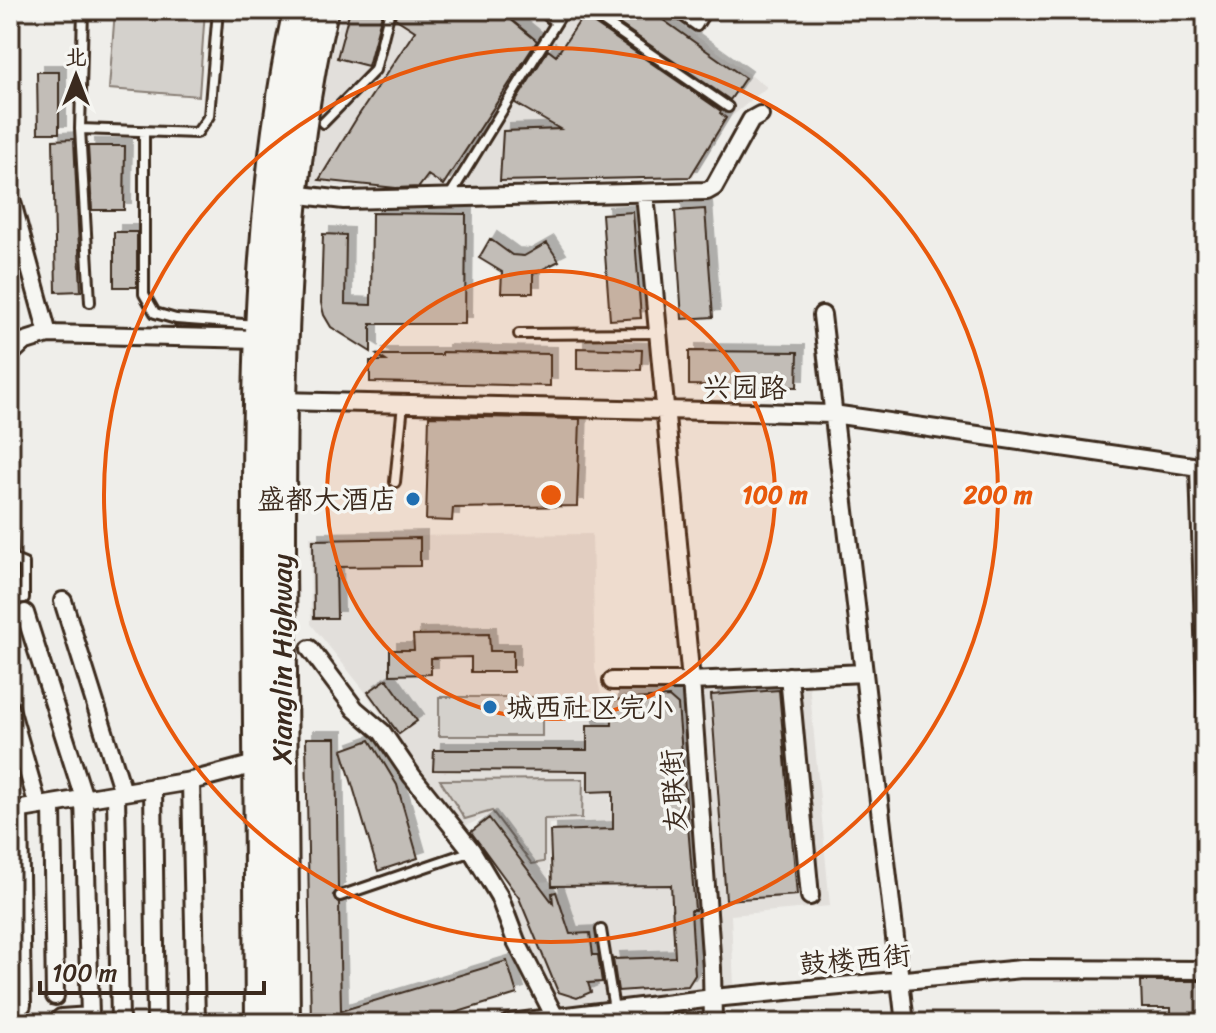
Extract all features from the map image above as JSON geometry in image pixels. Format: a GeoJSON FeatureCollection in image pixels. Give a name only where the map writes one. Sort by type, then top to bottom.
{"type":"FeatureCollection","features":[{"type":"Feature","properties":{"kind":"highway","name":"Xianglin Highway"},"geometry":{"type":"LineString","coordinates":[[261,1023],[259,332],[271,178],[299,10]]}},
{"type":"Feature","properties":{"kind":"highway","name":"Xianglin Highway"},"geometry":{"type":"LineString","coordinates":[[284,1023],[280,401],[284,284],[306,92],[322,10]]}},
{"type":"Feature","properties":{"kind":"street"},"geometry":{"type":"LineString","coordinates":[[292,194],[344,200],[707,191],[714,187],[741,134],[751,120],[760,115]]}},
{"type":"Feature","properties":{"kind":"street","name":"友联街"},"geometry":{"type":"LineString","coordinates":[[645,194],[691,681],[713,1023]]}},
{"type":"Feature","properties":{"kind":"street"},"geometry":{"type":"LineString","coordinates":[[10,195],[41,336]]}},
{"type":"Feature","properties":{"kind":"street"},"geometry":{"type":"LineString","coordinates":[[822,315],[905,1023]]}},
{"type":"Feature","properties":{"kind":"street"},"geometry":{"type":"LineString","coordinates":[[11,347],[41,336],[259,332]]}},
{"type":"Feature","properties":{"kind":"street","name":"兴园路"},"geometry":{"type":"LineString","coordinates":[[280,401],[833,414],[1201,467]]}},
{"type":"Feature","properties":{"kind":"street"},"geometry":{"type":"LineString","coordinates":[[63,601],[119,793],[120,1023]]}},
{"type":"Feature","properties":{"kind":"street"},"geometry":{"type":"LineString","coordinates":[[25,613],[84,798],[90,1016],[61,1018],[61,1023]]}},
{"type":"Feature","properties":{"kind":"street"},"geometry":{"type":"LineString","coordinates":[[310,649],[355,709],[382,732],[412,776],[472,851],[499,896],[516,941],[557,1020]]}},
{"type":"Feature","properties":{"kind":"street"},"geometry":{"type":"LineString","coordinates":[[612,681],[691,681],[864,673]]}},
{"type":"Feature","properties":{"kind":"street"},"geometry":{"type":"LineString","coordinates":[[789,676],[810,896]]}},
{"type":"Feature","properties":{"kind":"street"},"geometry":{"type":"LineString","coordinates":[[10,708],[45,805],[55,996]]}},
{"type":"Feature","properties":{"kind":"street"},"geometry":{"type":"LineString","coordinates":[[22,1005],[14,811],[191,781],[259,763]]}},
{"type":"Feature","properties":{"kind":"street"},"geometry":{"type":"LineString","coordinates":[[191,781],[196,1023]]}},
{"type":"Feature","properties":{"kind":"street"},"geometry":{"type":"LineString","coordinates":[[153,787],[156,1023]]}},
{"type":"Feature","properties":{"kind":"street","name":"鼓楼西街"},"geometry":{"type":"LineString","coordinates":[[510,1023],[557,1020],[713,998],[1022,969],[1206,970]]}},
{"type":"Feature","properties":{"kind":"lane"},"geometry":{"type":"LineString","coordinates":[[83,10],[80,129],[90,302]]}},
{"type":"Feature","properties":{"kind":"lane"},"geometry":{"type":"LineString","coordinates":[[80,129],[197,133],[209,116],[218,10]]}},
{"type":"Feature","properties":{"kind":"lane"},"geometry":{"type":"LineString","coordinates":[[323,123],[375,70],[390,10]]}},
{"type":"Feature","properties":{"kind":"lane"},"geometry":{"type":"LineString","coordinates":[[541,10],[556,23]]}},
{"type":"Feature","properties":{"kind":"lane"},"geometry":{"type":"LineString","coordinates":[[447,199],[564,10]]}},
{"type":"Feature","properties":{"kind":"lane"},"geometry":{"type":"LineString","coordinates":[[587,10],[728,107]]}},
{"type":"Feature","properties":{"kind":"lane"},"geometry":{"type":"LineString","coordinates":[[674,10],[697,26],[707,10]]}},
{"type":"Feature","properties":{"kind":"lane"},"geometry":{"type":"LineString","coordinates":[[144,132],[144,294],[155,313],[259,332]]}},
{"type":"Feature","properties":{"kind":"lane"},"geometry":{"type":"LineString","coordinates":[[519,334],[658,333]]}},
{"type":"Feature","properties":{"kind":"lane"},"geometry":{"type":"LineString","coordinates":[[395,482],[403,404]]}},
{"type":"Feature","properties":{"kind":"lane"},"geometry":{"type":"LineString","coordinates":[[1201,467],[1206,827]]}},
{"type":"Feature","properties":{"kind":"lane"},"geometry":{"type":"LineString","coordinates":[[10,504],[12,559],[24,564],[24,598],[10,599]]}},
{"type":"Feature","properties":{"kind":"lane"},"geometry":{"type":"LineString","coordinates":[[340,896],[472,851]]}},
{"type":"Feature","properties":{"kind":"lane"},"geometry":{"type":"LineString","coordinates":[[601,930],[614,1010]]}},
{"type":"Feature","properties":{"kind":"shaded area"},"geometry":{"type":"Polygon","coordinates":[[[115,10],[205,10],[199,96],[109,89],[115,10]]]}},
{"type":"Feature","properties":{"kind":"shaded area"},"geometry":{"type":"Polygon","coordinates":[[[343,10],[660,10],[767,87],[731,117],[692,179],[487,185],[435,194],[304,183],[319,103],[343,10]]]}},
{"type":"Feature","properties":{"kind":"shaded area"},"geometry":{"type":"Polygon","coordinates":[[[592,534],[595,669],[608,725],[611,815],[609,696],[809,682],[830,906],[731,915],[734,988],[555,1007],[510,902],[552,886],[550,831],[612,829],[612,822],[549,824],[549,881],[540,882],[491,815],[463,827],[363,689],[311,624],[310,537],[592,534]]]}},
{"type":"Feature","properties":{"kind":"shaded area"},"geometry":{"type":"Polygon","coordinates":[[[439,697],[542,697],[542,736],[439,736],[439,697]]]}},
{"type":"Feature","properties":{"kind":"shaded area"},"geometry":{"type":"Polygon","coordinates":[[[583,779],[582,818],[544,819],[544,862],[532,864],[492,811],[465,819],[440,780],[583,779]]]}},
{"type":"Feature","properties":{"kind":"building"},"geometry":{"type":"Polygon","coordinates":[[[350,10],[383,10],[368,66],[337,58],[350,10]]]}},
{"type":"Feature","properties":{"kind":"building"},"geometry":{"type":"Polygon","coordinates":[[[397,10],[499,10],[537,41],[443,185],[428,175],[419,187],[396,188],[319,180],[415,31],[395,18],[397,10]]]}},
{"type":"Feature","properties":{"kind":"building"},"geometry":{"type":"Polygon","coordinates":[[[599,10],[649,10],[745,78],[730,100],[599,10]]]}},
{"type":"Feature","properties":{"kind":"building"},"geometry":{"type":"Polygon","coordinates":[[[583,16],[721,111],[726,118],[690,177],[500,181],[503,131],[560,129],[515,103],[548,50],[556,56],[583,16]]]}},
{"type":"Feature","properties":{"kind":"building"},"geometry":{"type":"Polygon","coordinates":[[[37,72],[59,72],[59,133],[38,133],[37,72]]]}},
{"type":"Feature","properties":{"kind":"building"},"geometry":{"type":"Polygon","coordinates":[[[74,139],[81,291],[56,292],[53,140],[74,139]]]}},
{"type":"Feature","properties":{"kind":"building"},"geometry":{"type":"Polygon","coordinates":[[[88,146],[125,146],[124,210],[92,210],[88,146]]]}},
{"type":"Feature","properties":{"kind":"building"},"geometry":{"type":"Polygon","coordinates":[[[705,209],[713,317],[682,319],[675,211],[705,209]]]}},
{"type":"Feature","properties":{"kind":"building"},"geometry":{"type":"Polygon","coordinates":[[[633,212],[641,318],[610,320],[602,214],[633,212]]]}},
{"type":"Feature","properties":{"kind":"building"},"geometry":{"type":"Polygon","coordinates":[[[372,213],[466,214],[465,324],[371,324],[371,352],[331,327],[321,303],[323,234],[346,235],[345,304],[371,305],[372,213]]]}},
{"type":"Feature","properties":{"kind":"building"},"geometry":{"type":"Polygon","coordinates":[[[114,232],[137,232],[137,287],[114,287],[114,232]]]}},
{"type":"Feature","properties":{"kind":"building"},"geometry":{"type":"Polygon","coordinates":[[[490,239],[512,255],[524,256],[547,243],[559,261],[533,274],[533,293],[501,293],[502,272],[479,258],[490,239]]]}},
{"type":"Feature","properties":{"kind":"building"},"geometry":{"type":"Polygon","coordinates":[[[577,348],[642,350],[641,370],[577,369],[577,348]]]}},
{"type":"Feature","properties":{"kind":"building"},"geometry":{"type":"Polygon","coordinates":[[[689,351],[798,352],[797,387],[689,385],[689,351]]]}},
{"type":"Feature","properties":{"kind":"building"},"geometry":{"type":"Polygon","coordinates":[[[442,352],[550,354],[550,386],[370,382],[370,361],[386,361],[377,355],[442,355],[442,352]]]}},
{"type":"Feature","properties":{"kind":"building"},"geometry":{"type":"Polygon","coordinates":[[[429,416],[580,419],[577,506],[453,508],[452,521],[426,520],[429,416]]]}},
{"type":"Feature","properties":{"kind":"building"},"geometry":{"type":"Polygon","coordinates":[[[420,538],[420,566],[336,567],[337,618],[314,618],[313,540],[420,538]]]}},
{"type":"Feature","properties":{"kind":"building"},"geometry":{"type":"Polygon","coordinates":[[[489,634],[490,651],[513,651],[513,672],[471,672],[471,657],[431,658],[431,674],[390,675],[390,650],[414,650],[413,635],[489,634]]]}},
{"type":"Feature","properties":{"kind":"building"},"geometry":{"type":"Polygon","coordinates":[[[387,679],[417,721],[399,734],[368,692],[387,679]]]}},
{"type":"Feature","properties":{"kind":"building"},"geometry":{"type":"Polygon","coordinates":[[[779,690],[797,895],[726,900],[711,695],[779,690]]]}},
{"type":"Feature","properties":{"kind":"building"},"geometry":{"type":"Polygon","coordinates":[[[669,697],[678,705],[695,910],[691,910],[695,975],[688,986],[618,991],[613,959],[675,957],[671,885],[552,886],[550,831],[613,829],[613,791],[588,792],[588,771],[433,770],[434,750],[587,750],[587,725],[612,725],[612,700],[669,697]]]}},
{"type":"Feature","properties":{"kind":"building"},"geometry":{"type":"Polygon","coordinates":[[[306,738],[336,738],[338,889],[333,895],[339,903],[341,1011],[507,961],[517,994],[422,1023],[311,1023],[306,738]]]}},
{"type":"Feature","properties":{"kind":"building"},"geometry":{"type":"Polygon","coordinates":[[[370,740],[397,785],[418,858],[378,871],[342,750],[370,740]]]}},
{"type":"Feature","properties":{"kind":"building"},"geometry":{"type":"Polygon","coordinates":[[[489,818],[553,903],[552,893],[556,892],[570,934],[590,933],[593,955],[598,955],[602,982],[588,983],[591,992],[577,998],[558,992],[519,898],[471,832],[489,818]]]}},
{"type":"Feature","properties":{"kind":"building"},"geometry":{"type":"Polygon","coordinates":[[[1141,981],[1206,981],[1206,1021],[1171,1020],[1171,1008],[1142,1008],[1141,981]]]}},
{"type":"Feature","properties":{"kind":"place","name":"盛都大酒店"},"geometry":{"type":"Point","coordinates":[413,499]}},
{"type":"Feature","properties":{"kind":"place","name":"城西社区完小"},"geometry":{"type":"Point","coordinates":[490,707]}}]}
